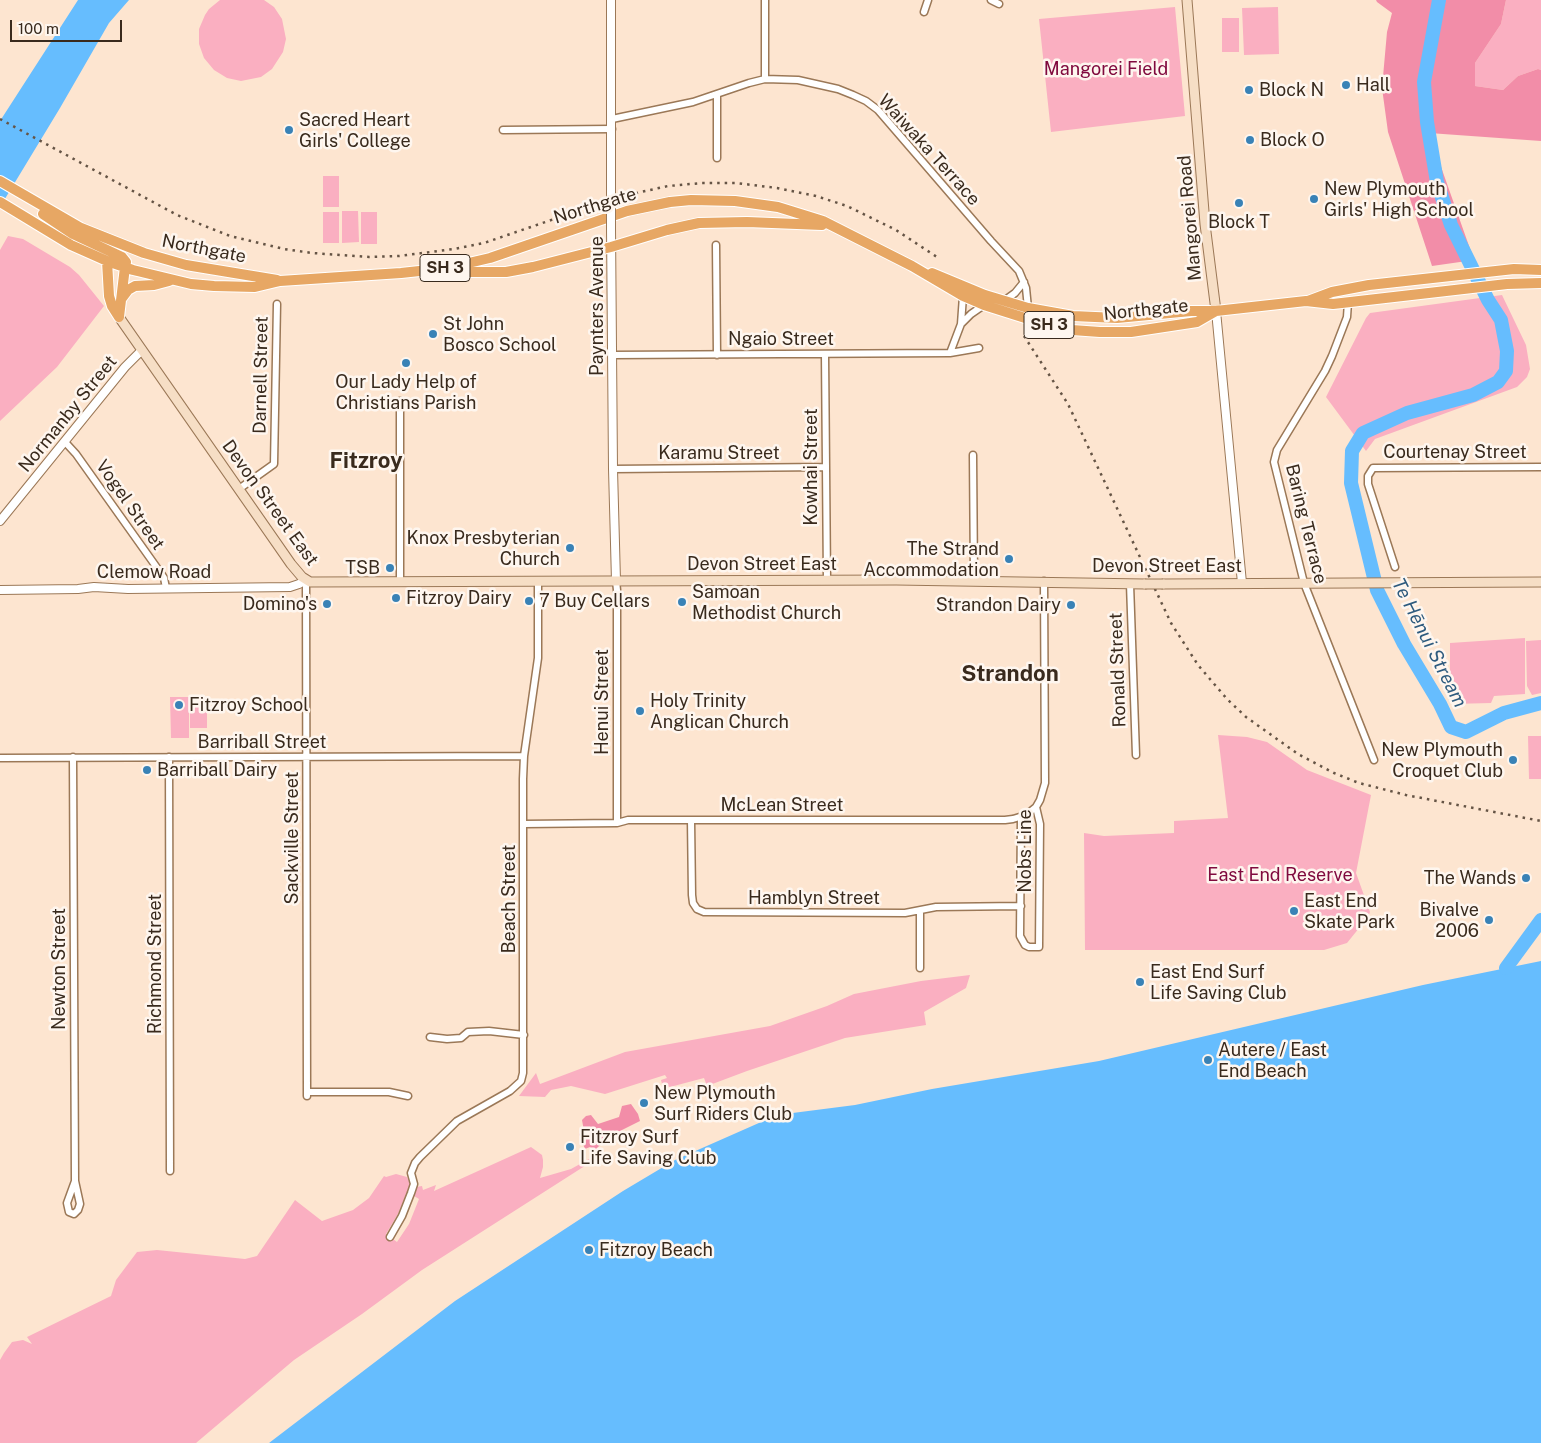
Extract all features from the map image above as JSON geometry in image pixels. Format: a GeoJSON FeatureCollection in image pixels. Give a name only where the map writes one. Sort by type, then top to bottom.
{"type":"FeatureCollection","features":[{"type":"Feature","properties":{"kind":"highway"},"geometry":{"type":"LineString","coordinates":[[0,182],[72,234],[118,255],[126,262],[119,317]]}},
{"type":"Feature","properties":{"kind":"highway","name":"Northgate"},"geometry":{"type":"LineString","coordinates":[[23,197],[81,228],[123,246],[186,265],[280,281]]}},
{"type":"Feature","properties":{"kind":"highway","name":"Northgate"},"geometry":{"type":"LineString","coordinates":[[125,267],[172,280],[214,286],[246,287],[255,287],[280,281],[425,271],[490,258],[627,210],[670,202],[714,200],[757,204],[802,214],[845,231],[912,266],[963,296],[984,305],[1044,324],[1072,330],[1131,332],[1197,322],[1216,311]]}},
{"type":"Feature","properties":{"kind":"highway","name":"SH 3"},"geometry":{"type":"LineString","coordinates":[[0,202],[71,245],[125,267]]}},
{"type":"Feature","properties":{"kind":"highway"},"geometry":{"type":"LineString","coordinates":[[425,271],[481,273],[519,270],[612,247],[667,230],[715,222],[810,224],[845,231]]}},
{"type":"Feature","properties":{"kind":"highway"},"geometry":{"type":"LineString","coordinates":[[107,261],[108,296],[119,317]]}},
{"type":"Feature","properties":{"kind":"highway","name":"Northgate"},"geometry":{"type":"LineString","coordinates":[[912,266],[1004,301],[1028,308],[1073,316],[1117,318],[1306,302],[1334,304],[1507,284],[1541,283]]}},
{"type":"Feature","properties":{"kind":"highway","name":"Northgate"},"geometry":{"type":"LineString","coordinates":[[1306,302],[1345,289],[1514,269],[1541,270]]}},
{"type":"Feature","properties":{"kind":"highway"},"geometry":{"type":"LineString","coordinates":[[122,298],[128,290],[135,286],[154,285],[172,280]]}},
{"type":"Feature","properties":{"kind":"main road","name":"Mangorei Road"},"geometry":{"type":"LineString","coordinates":[[1187,0],[1206,233],[1216,311]]}},
{"type":"Feature","properties":{"kind":"main road","name":"Devon Street East"},"geometry":{"type":"LineString","coordinates":[[119,317],[291,564],[306,580],[318,582],[974,580],[1130,584],[1541,582]]}},
{"type":"Feature","properties":{"kind":"street","name":"Paynters Avenue"},"geometry":{"type":"LineString","coordinates":[[611,0],[612,468],[616,581]]}},
{"type":"Feature","properties":{"kind":"street"},"geometry":{"type":"LineString","coordinates":[[765,0],[765,79]]}},
{"type":"Feature","properties":{"kind":"street"},"geometry":{"type":"LineString","coordinates":[[924,12],[928,0]]}},
{"type":"Feature","properties":{"kind":"street"},"geometry":{"type":"LineString","coordinates":[[991,0],[999,4]]}},
{"type":"Feature","properties":{"kind":"street","name":"Waiwaka Terrace"},"geometry":{"type":"LineString","coordinates":[[612,119],[693,102],[765,79],[798,80],[838,89],[866,101],[878,110],[991,241],[1020,271],[1026,288],[1028,308]]}},
{"type":"Feature","properties":{"kind":"street"},"geometry":{"type":"LineString","coordinates":[[717,95],[717,158]]}},
{"type":"Feature","properties":{"kind":"street"},"geometry":{"type":"LineString","coordinates":[[503,130],[612,129]]}},
{"type":"Feature","properties":{"kind":"street"},"geometry":{"type":"LineString","coordinates":[[716,245],[717,355]]}},
{"type":"Feature","properties":{"kind":"street"},"geometry":{"type":"LineString","coordinates":[[1004,301],[1016,293],[1024,282]]}},
{"type":"Feature","properties":{"kind":"street"},"geometry":{"type":"LineString","coordinates":[[950,353],[961,324],[963,296]]}},
{"type":"Feature","properties":{"kind":"street","name":"Baring Terrace"},"geometry":{"type":"LineString","coordinates":[[1348,302],[1348,317],[1332,356],[1325,371],[1277,450],[1274,462],[1304,583],[1374,760]]}},
{"type":"Feature","properties":{"kind":"street","name":"Darnell Street"},"geometry":{"type":"LineString","coordinates":[[239,489],[274,464],[276,304]]}},
{"type":"Feature","properties":{"kind":"street"},"geometry":{"type":"LineString","coordinates":[[961,324],[984,305]]}},
{"type":"Feature","properties":{"kind":"street","name":"Mangorei Road"},"geometry":{"type":"LineString","coordinates":[[1216,311],[1242,583]]}},
{"type":"Feature","properties":{"kind":"street","name":"Ngaio Street"},"geometry":{"type":"LineString","coordinates":[[612,355],[950,353],[979,348]]}},
{"type":"Feature","properties":{"kind":"street","name":"Normanby Street"},"geometry":{"type":"LineString","coordinates":[[0,521],[125,367],[142,350]]}},
{"type":"Feature","properties":{"kind":"street","name":"Kowhai Street"},"geometry":{"type":"LineString","coordinates":[[825,354],[827,580]]}},
{"type":"Feature","properties":{"kind":"street"},"geometry":{"type":"LineString","coordinates":[[400,401],[400,582]]}},
{"type":"Feature","properties":{"kind":"street","name":"Vogel Street"},"geometry":{"type":"LineString","coordinates":[[65,442],[76,454],[160,572],[164,578],[166,588]]}},
{"type":"Feature","properties":{"kind":"street"},"geometry":{"type":"LineString","coordinates":[[973,455],[974,580]]}},
{"type":"Feature","properties":{"kind":"street","name":"Karamu Street"},"geometry":{"type":"LineString","coordinates":[[612,468],[825,467]]}},
{"type":"Feature","properties":{"kind":"street","name":"Courtenay Street"},"geometry":{"type":"LineString","coordinates":[[1394,567],[1368,484],[1370,470],[1379,467],[1541,467]]}},
{"type":"Feature","properties":{"kind":"street","name":"Clemow Road"},"geometry":{"type":"LineString","coordinates":[[0,590],[94,587],[128,589],[290,587],[306,580]]}},
{"type":"Feature","properties":{"kind":"street","name":"Sackville Street"},"geometry":{"type":"LineString","coordinates":[[306,580],[307,1094],[388,1092],[408,1096]]}},
{"type":"Feature","properties":{"kind":"street","name":"Beach Street"},"geometry":{"type":"LineString","coordinates":[[390,1237],[402,1216],[411,1193],[414,1184],[411,1173],[415,1163],[457,1121],[517,1086],[523,1074],[524,756],[538,658],[538,581]]}},
{"type":"Feature","properties":{"kind":"street","name":"Henui Street"},"geometry":{"type":"LineString","coordinates":[[616,581],[617,823]]}},
{"type":"Feature","properties":{"kind":"street","name":"Nobs Line"},"geometry":{"type":"LineString","coordinates":[[1021,817],[1020,936],[1022,941],[1029,947],[1039,948],[1040,824],[1036,806],[1043,792],[1045,777],[1044,581]]}},
{"type":"Feature","properties":{"kind":"street","name":"Ronald Street"},"geometry":{"type":"LineString","coordinates":[[1130,584],[1136,755]]}},
{"type":"Feature","properties":{"kind":"street","name":"Barriball Street"},"geometry":{"type":"LineString","coordinates":[[0,758],[524,756]]}},
{"type":"Feature","properties":{"kind":"street","name":"Richmond Street"},"geometry":{"type":"LineString","coordinates":[[169,757],[170,1172]]}},
{"type":"Feature","properties":{"kind":"street","name":"Newton Street"},"geometry":{"type":"LineString","coordinates":[[73,758],[75,1181]]}},
{"type":"Feature","properties":{"kind":"street","name":"McLean Street"},"geometry":{"type":"LineString","coordinates":[[524,824],[617,823],[628,820],[995,820],[1021,817],[1036,806]]}},
{"type":"Feature","properties":{"kind":"street","name":"Hamblyn Street"},"geometry":{"type":"LineString","coordinates":[[692,820],[693,903],[697,909],[704,912],[906,913],[936,907],[1021,906]]}},
{"type":"Feature","properties":{"kind":"street"},"geometry":{"type":"LineString","coordinates":[[920,911],[920,968]]}},
{"type":"Feature","properties":{"kind":"street"},"geometry":{"type":"LineString","coordinates":[[430,1037],[461,1038],[468,1032],[489,1031],[524,1034]]}},
{"type":"Feature","properties":{"kind":"green space"},"geometry":{"type":"Polygon","coordinates":[[[220,0],[264,0],[274,7],[282,19],[286,39],[283,52],[272,69],[261,77],[241,81],[227,78],[214,70],[204,58],[199,44],[199,29],[209,9],[220,0]]]}},
{"type":"Feature","properties":{"kind":"green space"},"geometry":{"type":"Polygon","coordinates":[[[1506,0],[1541,0],[1541,70],[1538,69],[1518,76],[1503,90],[1475,86],[1475,63],[1501,24],[1506,0]]]}},
{"type":"Feature","properties":{"kind":"green space","name":"Mangorei Field"},"geometry":{"type":"Polygon","coordinates":[[[1175,7],[1185,116],[1051,132],[1039,19],[1175,7]]]}},
{"type":"Feature","properties":{"kind":"green space"},"geometry":{"type":"Polygon","coordinates":[[[1278,7],[1279,54],[1244,55],[1242,8],[1278,7]]]}},
{"type":"Feature","properties":{"kind":"green space"},"geometry":{"type":"Polygon","coordinates":[[[1222,18],[1239,18],[1239,52],[1222,52],[1222,18]]]}},
{"type":"Feature","properties":{"kind":"green space"},"geometry":{"type":"Polygon","coordinates":[[[323,176],[339,176],[339,207],[323,207],[323,176]]]}},
{"type":"Feature","properties":{"kind":"green space"},"geometry":{"type":"Polygon","coordinates":[[[342,211],[358,211],[359,242],[342,243],[342,211]]]}},
{"type":"Feature","properties":{"kind":"green space"},"geometry":{"type":"Polygon","coordinates":[[[323,212],[339,212],[339,243],[323,243],[323,212]]]}},
{"type":"Feature","properties":{"kind":"green space"},"geometry":{"type":"Polygon","coordinates":[[[361,212],[377,212],[377,244],[361,244],[361,212]]]}},
{"type":"Feature","properties":{"kind":"green space"},"geometry":{"type":"Polygon","coordinates":[[[8,236],[23,239],[70,267],[79,275],[104,306],[57,367],[0,421],[0,250],[8,236]]]}},
{"type":"Feature","properties":{"kind":"green space"},"geometry":{"type":"Polygon","coordinates":[[[1502,295],[1526,345],[1530,369],[1527,377],[1517,387],[1375,439],[1366,451],[1326,397],[1370,313],[1502,295]]]}},
{"type":"Feature","properties":{"kind":"green space"},"geometry":{"type":"Polygon","coordinates":[[[1525,638],[1525,694],[1494,696],[1491,703],[1452,704],[1450,695],[1450,643],[1525,638]]]}},
{"type":"Feature","properties":{"kind":"green space"},"geometry":{"type":"Polygon","coordinates":[[[1541,640],[1541,693],[1532,695],[1527,686],[1526,641],[1541,640]]]}},
{"type":"Feature","properties":{"kind":"green space"},"geometry":{"type":"Polygon","coordinates":[[[170,697],[189,697],[189,738],[171,738],[170,697]]]}},
{"type":"Feature","properties":{"kind":"green space"},"geometry":{"type":"Polygon","coordinates":[[[190,700],[207,700],[207,728],[190,728],[190,700]]]}},
{"type":"Feature","properties":{"kind":"green space","name":"East End Reserve"},"geometry":{"type":"Polygon","coordinates":[[[1218,735],[1247,737],[1267,742],[1307,770],[1371,795],[1356,873],[1370,912],[1368,917],[1347,943],[1324,950],[1085,950],[1084,833],[1104,836],[1174,833],[1174,821],[1228,818],[1218,735]]]}},
{"type":"Feature","properties":{"kind":"green space"},"geometry":{"type":"Polygon","coordinates":[[[1528,736],[1541,736],[1541,779],[1529,779],[1528,736]]]}},
{"type":"Feature","properties":{"kind":"green space"},"geometry":{"type":"Polygon","coordinates":[[[970,975],[966,988],[924,1012],[926,1025],[845,1038],[707,1086],[704,1078],[670,1087],[662,1084],[661,1080],[667,1078],[665,1075],[605,1094],[571,1086],[551,1090],[545,1097],[519,1096],[536,1073],[540,1084],[625,1052],[770,1026],[827,1006],[854,994],[921,981],[970,975]]]}},
{"type":"Feature","properties":{"kind":"green space"},"geometry":{"type":"Polygon","coordinates":[[[531,1147],[542,1155],[543,1167],[540,1178],[571,1169],[589,1159],[591,1162],[422,1270],[294,1360],[196,1443],[0,1443],[0,1360],[4,1353],[12,1342],[23,1340],[32,1344],[27,1337],[111,1296],[116,1280],[137,1252],[157,1250],[245,1259],[257,1256],[295,1200],[322,1221],[353,1210],[369,1198],[384,1176],[396,1174],[407,1177],[410,1184],[398,1214],[386,1234],[397,1242],[409,1224],[419,1199],[414,1196],[416,1187],[422,1186],[423,1190],[436,1185],[434,1191],[531,1147]]]}},
{"type":"Feature","properties":{"kind":"shaded area"},"geometry":{"type":"Polygon","coordinates":[[[1376,0],[1506,0],[1501,24],[1475,63],[1475,86],[1503,90],[1518,76],[1538,69],[1541,70],[1541,141],[1429,133],[1474,260],[1432,266],[1388,132],[1382,88],[1387,32],[1392,13],[1376,0]]]}},
{"type":"Feature","properties":{"kind":"shaded area"},"geometry":{"type":"Polygon","coordinates":[[[631,1104],[638,1114],[640,1121],[608,1137],[595,1150],[590,1147],[585,1149],[579,1134],[584,1131],[582,1120],[586,1116],[591,1115],[598,1124],[619,1117],[622,1106],[631,1104]]]}},
{"type":"Feature","properties":{"kind":"water"},"geometry":{"type":"Polygon","coordinates":[[[78,0],[129,0],[109,23],[0,207],[0,121],[78,0]]]}},
{"type":"Feature","properties":{"kind":"water"},"geometry":{"type":"Polygon","coordinates":[[[1541,961],[1541,1443],[269,1443],[455,1301],[623,1191],[675,1160],[777,1115],[855,1105],[932,1089],[1099,1061],[1423,985],[1541,961]]]}},
{"type":"Feature","properties":{"kind":"waterway","name":"Te Hēnui Stream"},"geometry":{"type":"LineString","coordinates":[[1439,0],[1424,82],[1427,122],[1437,182],[1451,225],[1488,300],[1501,320],[1507,351],[1506,371],[1498,382],[1473,395],[1407,413],[1363,433],[1352,451],[1351,483],[1377,590],[1404,644],[1440,704],[1451,727],[1466,732],[1504,713],[1541,703]]}},
{"type":"Feature","properties":{"kind":"waterway","name":"Te Hēnui Stream"},"geometry":{"type":"LineString","coordinates":[[1506,968],[1541,920]]}},
{"type":"Feature","properties":{"kind":"railway"},"geometry":{"type":"LineString","coordinates":[[0,119],[177,215],[230,236],[284,249],[369,257],[399,256],[454,249],[484,243],[632,194],[668,186],[736,183],[777,188],[816,196],[847,206],[896,230],[940,259]]}},
{"type":"Feature","properties":{"kind":"railway"},"geometry":{"type":"LineString","coordinates":[[1024,336],[1068,404],[1171,623],[1198,665],[1227,699],[1246,717],[1298,754],[1334,773],[1359,783],[1406,795],[1541,821]]}},
{"type":"Feature","properties":{"kind":"place","name":"Hall"},"geometry":{"type":"Point","coordinates":[1346,85]}},
{"type":"Feature","properties":{"kind":"place","name":"Block N"},"geometry":{"type":"Point","coordinates":[1249,90]}},
{"type":"Feature","properties":{"kind":"place","name":"Sacred Heart Girls' College"},"geometry":{"type":"Point","coordinates":[289,130]}},
{"type":"Feature","properties":{"kind":"place","name":"Block O"},"geometry":{"type":"Point","coordinates":[1250,140]}},
{"type":"Feature","properties":{"kind":"place","name":"New Plymouth Girls' High School"},"geometry":{"type":"Point","coordinates":[1314,199]}},
{"type":"Feature","properties":{"kind":"place","name":"Block T"},"geometry":{"type":"Point","coordinates":[1239,203]}},
{"type":"Feature","properties":{"kind":"place","name":"St John Bosco School"},"geometry":{"type":"Point","coordinates":[433,334]}},
{"type":"Feature","properties":{"kind":"place","name":"Our Lady Help of Christians Parish"},"geometry":{"type":"Point","coordinates":[406,363]}},
{"type":"Feature","properties":{"kind":"place","name":"Knox Presbyterian Church"},"geometry":{"type":"Point","coordinates":[570,548]}},
{"type":"Feature","properties":{"kind":"place","name":"The Strand Accommodation"},"geometry":{"type":"Point","coordinates":[1009,559]}},
{"type":"Feature","properties":{"kind":"place","name":"TSB"},"geometry":{"type":"Point","coordinates":[390,568]}},
{"type":"Feature","properties":{"kind":"place","name":"Fitzroy Dairy"},"geometry":{"type":"Point","coordinates":[396,598]}},
{"type":"Feature","properties":{"kind":"place","name":"7 Buy Cellars"},"geometry":{"type":"Point","coordinates":[529,601]}},
{"type":"Feature","properties":{"kind":"place","name":"Samoan Methodist Church"},"geometry":{"type":"Point","coordinates":[682,602]}},
{"type":"Feature","properties":{"kind":"place","name":"Domino's"},"geometry":{"type":"Point","coordinates":[327,604]}},
{"type":"Feature","properties":{"kind":"place","name":"Strandon Dairy"},"geometry":{"type":"Point","coordinates":[1071,605]}},
{"type":"Feature","properties":{"kind":"place","name":"Fitzroy School"},"geometry":{"type":"Point","coordinates":[179,705]}},
{"type":"Feature","properties":{"kind":"place","name":"Holy Trinity Anglican Church"},"geometry":{"type":"Point","coordinates":[640,711]}},
{"type":"Feature","properties":{"kind":"place","name":"New Plymouth Croquet Club"},"geometry":{"type":"Point","coordinates":[1513,760]}},
{"type":"Feature","properties":{"kind":"place","name":"Barriball Dairy"},"geometry":{"type":"Point","coordinates":[147,770]}},
{"type":"Feature","properties":{"kind":"place","name":"The Wands"},"geometry":{"type":"Point","coordinates":[1526,878]}},
{"type":"Feature","properties":{"kind":"place","name":"East End Skate Park"},"geometry":{"type":"Point","coordinates":[1294,911]}},
{"type":"Feature","properties":{"kind":"place","name":"Bivalve 2006"},"geometry":{"type":"Point","coordinates":[1489,920]}},
{"type":"Feature","properties":{"kind":"place","name":"East End Surf Life Saving Club"},"geometry":{"type":"Point","coordinates":[1140,982]}},
{"type":"Feature","properties":{"kind":"place","name":"Autere / East End Beach"},"geometry":{"type":"Point","coordinates":[1208,1060]}},
{"type":"Feature","properties":{"kind":"place","name":"New Plymouth Surf Riders Club"},"geometry":{"type":"Point","coordinates":[644,1103]}},
{"type":"Feature","properties":{"kind":"place","name":"Fitzroy Surf Life Saving Club"},"geometry":{"type":"Point","coordinates":[570,1147]}},
{"type":"Feature","properties":{"kind":"place","name":"Fitzroy Beach"},"geometry":{"type":"Point","coordinates":[589,1250]}},
{"type":"Feature","properties":{"kind":"district","name":"Fitzroy"},"geometry":{"type":"Point","coordinates":[366,461]}},
{"type":"Feature","properties":{"kind":"district","name":"Strandon"},"geometry":{"type":"Point","coordinates":[1010,674]}}]}
